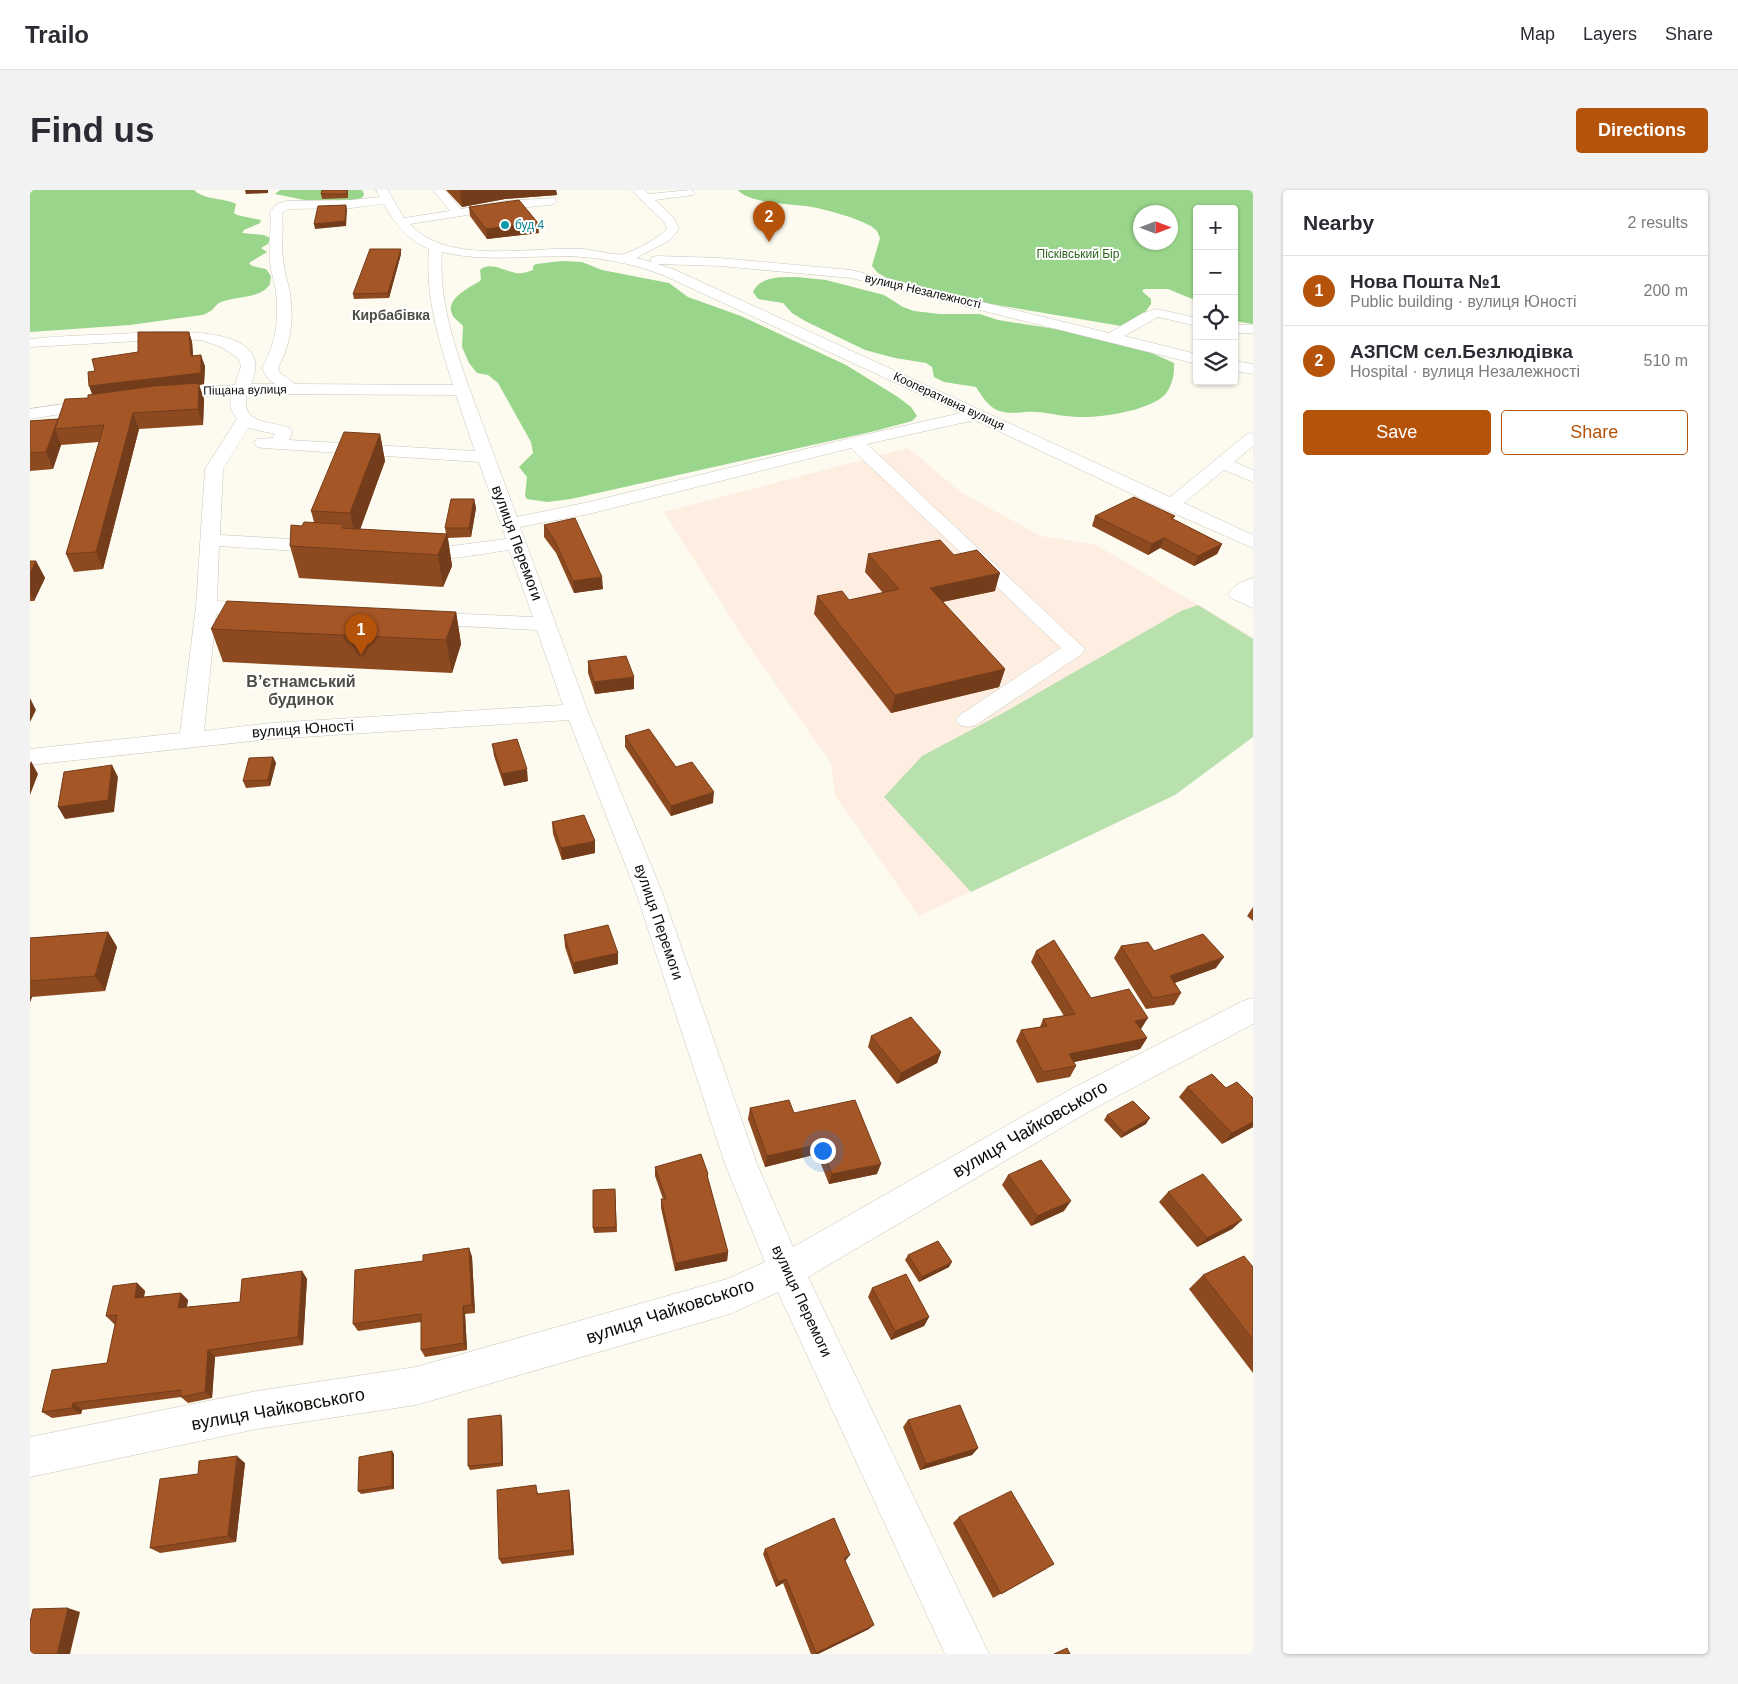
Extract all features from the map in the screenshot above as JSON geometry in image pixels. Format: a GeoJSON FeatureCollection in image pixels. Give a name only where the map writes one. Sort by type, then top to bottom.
{"type":"FeatureCollection","features":[{"type":"Feature","properties":{"kind":"street"},"geometry":{"type":"LineString","coordinates":[[439,190],[458,213]]}},
{"type":"Feature","properties":{"kind":"street"},"geometry":{"type":"LineString","coordinates":[[641,194],[689,192]]}},
{"type":"Feature","properties":{"kind":"street"},"geometry":{"type":"LineString","coordinates":[[624,259],[660,241],[673,229],[670,221],[641,194]]}},
{"type":"Feature","properties":{"kind":"street"},"geometry":{"type":"LineString","coordinates":[[291,389],[274,376],[270,368],[280,349],[284,328],[284,300],[276,258],[278,228],[276,212],[281,207],[287,205],[352,204],[385,195],[401,222],[419,239],[436,247]]}},
{"type":"Feature","properties":{"kind":"street"},"geometry":{"type":"LineString","coordinates":[[401,222],[458,213],[502,201],[550,201]]}},
{"type":"Feature","properties":{"kind":"street","name":"Кооперативна вулиця"},"geometry":{"type":"LineString","coordinates":[[436,247],[477,253],[566,252],[624,259],[684,278],[1253,542]]}},
{"type":"Feature","properties":{"kind":"street","name":"вулиця Перемоги"},"geometry":{"type":"LineString","coordinates":[[436,247],[435,285],[447,340],[462,390],[577,712],[649,892],[741,1164],[786,1270],[967,1654]]}},
{"type":"Feature","properties":{"kind":"street","name":"вулиця Незалежності"},"geometry":{"type":"LineString","coordinates":[[643,264],[665,260],[741,264],[868,278],[1193,358]]}},
{"type":"Feature","properties":{"kind":"street"},"geometry":{"type":"LineString","coordinates":[[684,278],[696,271],[741,264]]}},
{"type":"Feature","properties":{"kind":"street"},"geometry":{"type":"LineString","coordinates":[[1111,338],[1148,316],[1157,313],[1193,321]]}},
{"type":"Feature","properties":{"kind":"street"},"geometry":{"type":"LineString","coordinates":[[1238,329],[1253,329]]}},
{"type":"Feature","properties":{"kind":"street"},"geometry":{"type":"LineString","coordinates":[[30,343],[170,336],[205,337],[235,349],[247,358],[248,373],[240,389],[238,402],[240,411],[244,419],[283,432],[284,434],[279,444]]}},
{"type":"Feature","properties":{"kind":"street"},"geometry":{"type":"LineString","coordinates":[[1238,367],[1253,369]]}},
{"type":"Feature","properties":{"kind":"street","name":"Піщана вулиця"},"geometry":{"type":"LineString","coordinates":[[150,397],[199,391],[240,389],[462,390]]}},
{"type":"Feature","properties":{"kind":"street"},"geometry":{"type":"LineString","coordinates":[[30,414],[114,402]]}},
{"type":"Feature","properties":{"kind":"street"},"geometry":{"type":"LineString","coordinates":[[400,551],[444,553],[513,534],[598,505],[976,414]]}},
{"type":"Feature","properties":{"kind":"street"},"geometry":{"type":"LineString","coordinates":[[191,740],[206,607],[214,469],[244,419]]}},
{"type":"Feature","properties":{"kind":"street"},"geometry":{"type":"LineString","coordinates":[[1172,505],[1253,438]]}},
{"type":"Feature","properties":{"kind":"street"},"geometry":{"type":"LineString","coordinates":[[230,441],[486,457]]}},
{"type":"Feature","properties":{"kind":"street"},"geometry":{"type":"LineString","coordinates":[[855,442],[1074,649],[968,720]]}},
{"type":"Feature","properties":{"kind":"street"},"geometry":{"type":"LineString","coordinates":[[1222,463],[1253,478]]}},
{"type":"Feature","properties":{"kind":"street"},"geometry":{"type":"LineString","coordinates":[[210,540],[350,548]]}},
{"type":"Feature","properties":{"kind":"street"},"geometry":{"type":"LineString","coordinates":[[1253,584],[1238,594],[1253,602]]}},
{"type":"Feature","properties":{"kind":"street"},"geometry":{"type":"LineString","coordinates":[[206,607],[284,611]]}},
{"type":"Feature","properties":{"kind":"street"},"geometry":{"type":"LineString","coordinates":[[400,617],[546,624]]}},
{"type":"Feature","properties":{"kind":"street","name":"вулиця Юності"},"geometry":{"type":"LineString","coordinates":[[30,757],[289,730],[577,712]]}},
{"type":"Feature","properties":{"kind":"street","name":"вулиця Чайковського"},"geometry":{"type":"LineString","coordinates":[[30,1457],[257,1410],[416,1386],[730,1296],[786,1270],[1076,1102],[1190,1040],[1253,1010]]}},
{"type":"Feature","properties":{"kind":"shaded area"},"geometry":{"type":"Polygon","coordinates":[[[908,448],[962,493],[1041,536],[1096,545],[1253,637],[1253,737],[1175,795],[919,916],[835,795],[831,763],[748,645],[664,512],[908,448]]]}},
{"type":"Feature","properties":{"kind":"green space"},"geometry":{"type":"Polygon","coordinates":[[[30,190],[194,190],[204,196],[231,202],[236,204],[234,213],[237,215],[261,220],[260,223],[244,230],[242,233],[264,235],[270,238],[268,244],[261,248],[267,252],[249,263],[252,266],[266,269],[271,276],[270,284],[266,289],[254,295],[221,302],[202,315],[130,325],[30,332],[30,190]]]}},
{"type":"Feature","properties":{"kind":"green space"},"geometry":{"type":"Polygon","coordinates":[[[280,190],[362,190],[364,194],[359,199],[314,202],[275,194],[280,190]]]}},
{"type":"Feature","properties":{"kind":"green space","name":"Пісківський Бір"},"geometry":{"type":"Polygon","coordinates":[[[738,190],[1253,190],[1253,324],[1238,322],[1238,205],[1193,205],[1193,299],[1168,289],[1144,289],[1142,291],[1151,299],[1151,304],[1138,322],[1121,326],[985,303],[887,278],[878,273],[872,266],[880,238],[877,231],[871,226],[827,210],[773,203],[752,198],[738,190]]]}},
{"type":"Feature","properties":{"kind":"green space"},"geometry":{"type":"Polygon","coordinates":[[[562,261],[582,262],[602,270],[669,283],[688,297],[741,316],[846,365],[898,397],[911,407],[917,416],[912,421],[875,431],[571,499],[547,502],[527,499],[525,496],[527,477],[519,467],[533,453],[531,442],[498,383],[488,375],[477,373],[469,363],[462,347],[463,326],[453,316],[451,309],[452,303],[460,294],[480,281],[480,270],[484,267],[493,266],[511,272],[525,273],[533,270],[533,266],[536,264],[562,261]]]}},
{"type":"Feature","properties":{"kind":"green space"},"geometry":{"type":"Polygon","coordinates":[[[796,277],[826,280],[884,295],[903,307],[914,311],[940,314],[980,314],[998,320],[1062,330],[1152,353],[1174,363],[1173,378],[1170,387],[1161,398],[1144,407],[1122,413],[1079,417],[1037,412],[1009,413],[999,411],[988,404],[976,387],[944,382],[934,377],[932,367],[926,363],[895,358],[865,350],[805,321],[792,313],[783,303],[758,299],[753,292],[756,287],[766,280],[796,277]]]}},
{"type":"Feature","properties":{"kind":"green space"},"geometry":{"type":"Polygon","coordinates":[[[1198,605],[1253,639],[1253,737],[1175,795],[971,892],[884,797],[922,756],[1003,713],[1181,611],[1198,605]]]}},
{"type":"Feature","properties":{"kind":"building"},"geometry":{"type":"Polygon","coordinates":[[[322,190],[347,190],[347,194],[321,194],[322,190]]]}},
{"type":"Feature","properties":{"kind":"building"},"geometry":{"type":"Polygon","coordinates":[[[519,200],[538,223],[486,229],[469,207],[519,200]]]}},
{"type":"Feature","properties":{"kind":"building"},"geometry":{"type":"Polygon","coordinates":[[[346,205],[345,221],[314,224],[318,206],[346,205]]]}},
{"type":"Feature","properties":{"kind":"building"},"geometry":{"type":"Polygon","coordinates":[[[370,249],[401,249],[388,293],[353,294],[370,249]]]}},
{"type":"Feature","properties":{"kind":"building"},"geometry":{"type":"Polygon","coordinates":[[[138,332],[189,332],[191,356],[201,355],[201,373],[89,386],[88,372],[95,371],[92,359],[138,352],[138,332]]]}},
{"type":"Feature","properties":{"kind":"building"},"geometry":{"type":"Polygon","coordinates":[[[199,383],[198,409],[133,413],[96,552],[66,554],[104,425],[55,429],[65,399],[88,398],[88,395],[154,386],[199,383]]]}},
{"type":"Feature","properties":{"kind":"building"},"geometry":{"type":"Polygon","coordinates":[[[58,419],[46,452],[30,453],[30,421],[58,419]]]}},
{"type":"Feature","properties":{"kind":"building"},"geometry":{"type":"Polygon","coordinates":[[[344,432],[380,434],[350,513],[311,511],[344,432]]]}},
{"type":"Feature","properties":{"kind":"building"},"geometry":{"type":"Polygon","coordinates":[[[1134,497],[1175,516],[1171,518],[1222,544],[1198,556],[1164,538],[1152,544],[1095,516],[1134,497]]]}},
{"type":"Feature","properties":{"kind":"building"},"geometry":{"type":"Polygon","coordinates":[[[451,499],[474,499],[469,528],[445,528],[451,499]]]}},
{"type":"Feature","properties":{"kind":"building"},"geometry":{"type":"Polygon","coordinates":[[[575,518],[602,577],[573,581],[555,541],[544,525],[575,518]]]}},
{"type":"Feature","properties":{"kind":"building"},"geometry":{"type":"Polygon","coordinates":[[[304,522],[343,524],[342,528],[447,534],[438,555],[290,546],[291,525],[302,526],[304,522]]]}},
{"type":"Feature","properties":{"kind":"building"},"geometry":{"type":"Polygon","coordinates":[[[940,540],[954,555],[977,550],[1000,573],[930,588],[1005,669],[895,695],[817,596],[842,591],[849,600],[899,589],[868,554],[940,540]]]}},
{"type":"Feature","properties":{"kind":"building"},"geometry":{"type":"Polygon","coordinates":[[[30,561],[36,561],[30,574],[30,561]]]}},
{"type":"Feature","properties":{"kind":"building"},"geometry":{"type":"Polygon","coordinates":[[[227,601],[456,612],[446,640],[211,629],[227,601]]]}},
{"type":"Feature","properties":{"kind":"building"},"geometry":{"type":"Polygon","coordinates":[[[626,656],[634,677],[594,682],[588,661],[626,656]]]}},
{"type":"Feature","properties":{"kind":"building"},"geometry":{"type":"Polygon","coordinates":[[[649,729],[676,767],[692,762],[714,792],[671,806],[625,736],[649,729]]]}},
{"type":"Feature","properties":{"kind":"building"},"geometry":{"type":"Polygon","coordinates":[[[517,739],[527,769],[502,774],[492,744],[517,739]]]}},
{"type":"Feature","properties":{"kind":"building"},"geometry":{"type":"Polygon","coordinates":[[[273,757],[268,780],[243,781],[249,758],[273,757]]]}},
{"type":"Feature","properties":{"kind":"building"},"geometry":{"type":"Polygon","coordinates":[[[112,765],[108,800],[58,807],[64,772],[112,765]]]}},
{"type":"Feature","properties":{"kind":"building"},"geometry":{"type":"Polygon","coordinates":[[[584,815],[595,841],[561,848],[552,822],[584,815]]]}},
{"type":"Feature","properties":{"kind":"building"},"geometry":{"type":"Polygon","coordinates":[[[608,925],[618,953],[573,963],[564,935],[608,925]]]}},
{"type":"Feature","properties":{"kind":"building"},"geometry":{"type":"Polygon","coordinates":[[[108,932],[95,976],[30,981],[30,938],[108,932]]]}},
{"type":"Feature","properties":{"kind":"building"},"geometry":{"type":"Polygon","coordinates":[[[1203,934],[1224,957],[1170,976],[1181,993],[1153,998],[1121,946],[1148,942],[1154,951],[1203,934]]]}},
{"type":"Feature","properties":{"kind":"building"},"geometry":{"type":"Polygon","coordinates":[[[1054,940],[1091,998],[1129,989],[1148,1018],[1135,1021],[1147,1038],[1069,1054],[1076,1066],[1043,1072],[1021,1030],[1047,1026],[1043,1019],[1075,1014],[1036,951],[1054,940]]]}},
{"type":"Feature","properties":{"kind":"building"},"geometry":{"type":"Polygon","coordinates":[[[911,1017],[941,1052],[901,1073],[871,1036],[911,1017]]]}},
{"type":"Feature","properties":{"kind":"building"},"geometry":{"type":"Polygon","coordinates":[[[1212,1074],[1226,1088],[1237,1082],[1253,1098],[1253,1122],[1232,1133],[1187,1087],[1212,1074]]]}},
{"type":"Feature","properties":{"kind":"building"},"geometry":{"type":"Polygon","coordinates":[[[789,1100],[794,1113],[855,1100],[881,1164],[832,1174],[820,1144],[767,1156],[750,1108],[789,1100]]]}},
{"type":"Feature","properties":{"kind":"building"},"geometry":{"type":"Polygon","coordinates":[[[1133,1101],[1150,1118],[1124,1133],[1107,1115],[1133,1101]]]}},
{"type":"Feature","properties":{"kind":"building"},"geometry":{"type":"Polygon","coordinates":[[[701,1154],[728,1252],[676,1263],[661,1199],[666,1199],[655,1167],[701,1154]]]}},
{"type":"Feature","properties":{"kind":"building"},"geometry":{"type":"Polygon","coordinates":[[[1041,1160],[1071,1201],[1037,1216],[1008,1175],[1041,1160]]]}},
{"type":"Feature","properties":{"kind":"building"},"geometry":{"type":"Polygon","coordinates":[[[1203,1174],[1242,1220],[1207,1238],[1168,1192],[1203,1174]]]}},
{"type":"Feature","properties":{"kind":"building"},"geometry":{"type":"Polygon","coordinates":[[[615,1189],[616,1227],[593,1228],[593,1190],[615,1189]]]}},
{"type":"Feature","properties":{"kind":"building"},"geometry":{"type":"Polygon","coordinates":[[[938,1241],[952,1262],[922,1277],[908,1255],[938,1241]]]}},
{"type":"Feature","properties":{"kind":"building"},"geometry":{"type":"Polygon","coordinates":[[[469,1248],[472,1305],[463,1306],[464,1343],[421,1350],[421,1314],[353,1324],[355,1270],[423,1261],[423,1255],[469,1248]]]}},
{"type":"Feature","properties":{"kind":"building"},"geometry":{"type":"Polygon","coordinates":[[[1244,1256],[1253,1267],[1253,1340],[1203,1275],[1244,1256]]]}},
{"type":"Feature","properties":{"kind":"building"},"geometry":{"type":"Polygon","coordinates":[[[302,1271],[298,1337],[208,1350],[205,1392],[181,1397],[181,1390],[73,1403],[72,1408],[42,1412],[52,1370],[107,1363],[117,1315],[106,1316],[113,1286],[137,1283],[135,1298],[181,1293],[178,1308],[240,1302],[242,1279],[302,1271]]]}},
{"type":"Feature","properties":{"kind":"building"},"geometry":{"type":"Polygon","coordinates":[[[906,1274],[929,1317],[895,1331],[872,1288],[906,1274]]]}},
{"type":"Feature","properties":{"kind":"building"},"geometry":{"type":"Polygon","coordinates":[[[960,1405],[978,1448],[926,1464],[908,1420],[960,1405]]]}},
{"type":"Feature","properties":{"kind":"building"},"geometry":{"type":"Polygon","coordinates":[[[501,1415],[502,1463],[468,1466],[468,1419],[501,1415]]]}},
{"type":"Feature","properties":{"kind":"building"},"geometry":{"type":"Polygon","coordinates":[[[392,1451],[392,1486],[358,1491],[359,1457],[392,1451]]]}},
{"type":"Feature","properties":{"kind":"building"},"geometry":{"type":"Polygon","coordinates":[[[237,1456],[228,1536],[150,1548],[160,1479],[198,1474],[199,1461],[237,1456]]]}},
{"type":"Feature","properties":{"kind":"building"},"geometry":{"type":"Polygon","coordinates":[[[536,1485],[537,1494],[569,1490],[572,1550],[499,1559],[497,1490],[536,1485]]]}},
{"type":"Feature","properties":{"kind":"building"},"geometry":{"type":"Polygon","coordinates":[[[1011,1491],[1054,1564],[1001,1594],[959,1517],[1011,1491]]]}},
{"type":"Feature","properties":{"kind":"building"},"geometry":{"type":"Polygon","coordinates":[[[834,1518],[850,1555],[844,1558],[874,1625],[816,1653],[786,1579],[778,1582],[765,1549],[834,1518]]]}},
{"type":"Feature","properties":{"kind":"building"},"geometry":{"type":"Polygon","coordinates":[[[68,1608],[57,1654],[30,1654],[30,1622],[33,1609],[68,1608]]]}},
{"type":"Feature","properties":{"kind":"building"},"geometry":{"type":"Polygon","coordinates":[[[1067,1648],[1070,1654],[1054,1654],[1067,1648]]]}},
{"type":"Feature","properties":{"kind":"place","name":"буд 4"},"geometry":{"type":"Point","coordinates":[505,225]}},
{"type":"Feature","properties":{"kind":"place","name":"АЗПСМ сел.Безлюдівка"},"geometry":{"type":"Point","coordinates":[769,242]}},
{"type":"Feature","properties":{"kind":"place","name":"Нова Пошта №1"},"geometry":{"type":"Point","coordinates":[361,655]}},
{"type":"Feature","properties":{"kind":"district","name":"Кирбабівка"},"geometry":{"type":"Point","coordinates":[391,315]}},
{"type":"Feature","properties":{"kind":"district","name":"В’єтнамський будинок"},"geometry":{"type":"Point","coordinates":[301,690]}}]}
